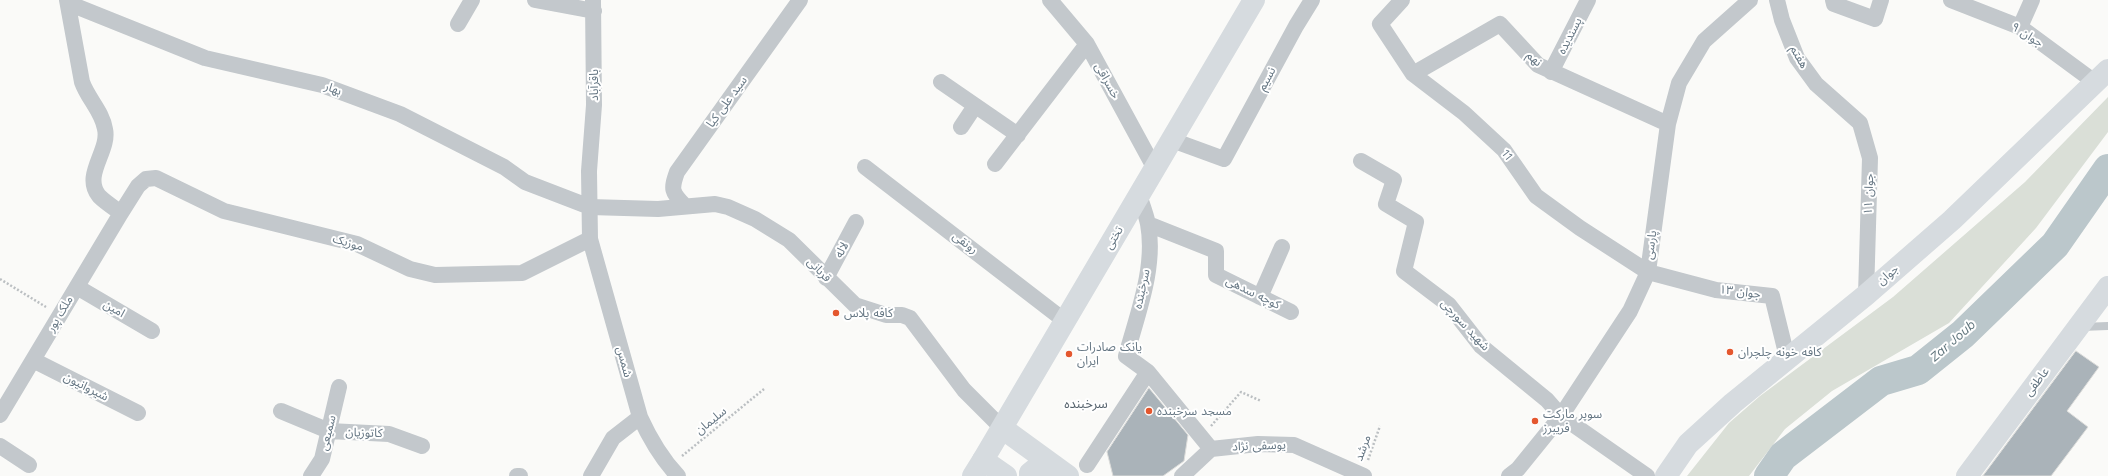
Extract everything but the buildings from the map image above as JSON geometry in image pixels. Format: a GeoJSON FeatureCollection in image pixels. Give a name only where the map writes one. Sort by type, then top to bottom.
{"type":"FeatureCollection","features":[{"type":"Feature","properties":{"kind":"main road","name":"تختی"},"geometry":{"type":"LineString","coordinates":[[978,468],[1254,0]]}},
{"type":"Feature","properties":{"kind":"main road","name":"جوان"},"geometry":{"type":"LineString","coordinates":[[1666,476],[1688,444],[1787,357],[1866,295],[1952,220],[2102,77]]}},
{"type":"Feature","properties":{"kind":"main road","name":"عاطفی"},"geometry":{"type":"LineString","coordinates":[[1966,476],[2108,287]]}},
{"type":"Feature","properties":{"kind":"main road"},"geometry":{"type":"LineString","coordinates":[[1002,428],[1060,470]]}},
{"type":"Feature","properties":{"kind":"main road"},"geometry":{"type":"LineString","coordinates":[[1030,476],[1030,473],[1040,465],[1060,470]]}},
{"type":"Feature","properties":{"kind":"main road"},"geometry":{"type":"LineString","coordinates":[[978,468],[1006,476]]}},
{"type":"Feature","properties":{"kind":"street"},"geometry":{"type":"LineString","coordinates":[[458,24],[472,0]]}},
{"type":"Feature","properties":{"kind":"street"},"geometry":{"type":"LineString","coordinates":[[535,0],[594,5]]}},
{"type":"Feature","properties":{"kind":"street","name":"سید علی کیا"},"geometry":{"type":"LineString","coordinates":[[685,206],[675,197],[672,187],[677,172],[800,0]]}},
{"type":"Feature","properties":{"kind":"street","name":"خسراقی"},"geometry":{"type":"LineString","coordinates":[[1050,0],[1087,44],[1155,168]]}},
{"type":"Feature","properties":{"kind":"street","name":"نسیم"},"geometry":{"type":"LineString","coordinates":[[1172,140],[1224,159],[1296,26],[1312,0]]}},
{"type":"Feature","properties":{"kind":"street","name":"11"},"geometry":{"type":"LineString","coordinates":[[1402,0],[1380,24],[1413,74],[1464,113],[1504,150],[1536,196],[1580,228],[1648,272]]}},
{"type":"Feature","properties":{"kind":"street","name":"پسندیده"},"geometry":{"type":"LineString","coordinates":[[1551,72],[1588,0]]}},
{"type":"Feature","properties":{"kind":"street","name":"پارسی"},"geometry":{"type":"LineString","coordinates":[[1509,476],[1518,469],[1561,416],[1630,311],[1648,272],[1668,124],[1680,83],[1704,41],[1734,5],[1750,0]]}},
{"type":"Feature","properties":{"kind":"street","name":"هفتم"},"geometry":{"type":"LineString","coordinates":[[1778,0],[1782,20],[1797,58],[1816,84],[1839,103]]}},
{"type":"Feature","properties":{"kind":"street"},"geometry":{"type":"LineString","coordinates":[[1833,0],[1834,4],[1876,19],[1881,0]]}},
{"type":"Feature","properties":{"kind":"street","name":"جوان ۹"},"geometry":{"type":"LineString","coordinates":[[1951,0],[2020,27],[2102,77]]}},
{"type":"Feature","properties":{"kind":"street"},"geometry":{"type":"LineString","coordinates":[[2020,27],[2032,0]]}},
{"type":"Feature","properties":{"kind":"street"},"geometry":{"type":"LineString","coordinates":[[67,2],[82,82],[85,90],[98,108],[106,129],[105,146],[93,176],[96,190],[100,196],[121,214]]}},
{"type":"Feature","properties":{"kind":"street","name":"بهار"},"geometry":{"type":"LineString","coordinates":[[67,2],[205,58],[322,85],[400,114],[504,167],[525,182],[590,207]]}},
{"type":"Feature","properties":{"kind":"street","name":"باقرآباد"},"geometry":{"type":"LineString","coordinates":[[590,239],[589,171],[594,105],[594,5]]}},
{"type":"Feature","properties":{"kind":"street","name":"نهم"},"geometry":{"type":"LineString","coordinates":[[1413,74],[1500,24],[1538,66],[1668,124]]}},
{"type":"Feature","properties":{"kind":"street"},"geometry":{"type":"LineString","coordinates":[[995,164],[1087,44]]}},
{"type":"Feature","properties":{"kind":"street"},"geometry":{"type":"LineString","coordinates":[[941,82],[1018,135]]}},
{"type":"Feature","properties":{"kind":"street","name":"جوان ۱۱"},"geometry":{"type":"LineString","coordinates":[[1839,103],[1860,123],[1870,158],[1866,295]]}},
{"type":"Feature","properties":{"kind":"street"},"geometry":{"type":"LineString","coordinates":[[961,127],[975,106]]}},
{"type":"Feature","properties":{"kind":"street","name":"شهید سورچی"},"geometry":{"type":"LineString","coordinates":[[1361,161],[1394,180],[1386,204],[1416,222],[1404,271],[1449,305],[1481,346],[1547,400],[1561,416]]}},
{"type":"Feature","properties":{"kind":"street","name":"رونقی"},"geometry":{"type":"LineString","coordinates":[[865,167],[1065,321]]}},
{"type":"Feature","properties":{"kind":"street","name":"موزیک"},"geometry":{"type":"LineString","coordinates":[[121,214],[138,186],[146,179],[156,178],[224,211],[357,244],[410,269],[435,274],[522,273],[590,239]]}},
{"type":"Feature","properties":{"kind":"street","name":"سرخبنده"},"geometry":{"type":"LineString","coordinates":[[1139,195],[1148,224],[1150,245],[1145,284],[1126,356],[1148,372],[1211,449]]}},
{"type":"Feature","properties":{"kind":"street","name":"قربانی"},"geometry":{"type":"LineString","coordinates":[[590,207],[658,208],[715,204],[728,207],[755,219],[781,234],[797,247],[826,278],[856,305],[886,315],[902,315],[910,318],[964,390],[1002,428]]}},
{"type":"Feature","properties":{"kind":"street","name":"ملک پور"},"geometry":{"type":"LineString","coordinates":[[0,415],[5,396],[33,360],[121,214]]}},
{"type":"Feature","properties":{"kind":"street","name":"لاله"},"geometry":{"type":"LineString","coordinates":[[826,278],[856,222]]}},
{"type":"Feature","properties":{"kind":"street","name":"کوچه سدهی"},"geometry":{"type":"LineString","coordinates":[[1148,224],[1216,251],[1216,275],[1291,312]]}},
{"type":"Feature","properties":{"kind":"street","name":"شمس"},"geometry":{"type":"LineString","coordinates":[[590,239],[640,417],[649,439],[673,471]]}},
{"type":"Feature","properties":{"kind":"street"},"geometry":{"type":"LineString","coordinates":[[1260,297],[1282,247]]}},
{"type":"Feature","properties":{"kind":"street","name":"جوان ۱۳"},"geometry":{"type":"LineString","coordinates":[[1648,272],[1716,290],[1772,296],[1787,357]]}},
{"type":"Feature","properties":{"kind":"street","name":"امین"},"geometry":{"type":"LineString","coordinates":[[77,287],[152,331]]}},
{"type":"Feature","properties":{"kind":"street","name":"شیروانیون"},"geometry":{"type":"LineString","coordinates":[[33,360],[138,413]]}},
{"type":"Feature","properties":{"kind":"street"},"geometry":{"type":"LineString","coordinates":[[1087,465],[1148,372]]}},
{"type":"Feature","properties":{"kind":"street","name":"سمیعی"},"geometry":{"type":"LineString","coordinates":[[311,476],[322,459],[339,387]]}},
{"type":"Feature","properties":{"kind":"street","name":"کاتوزیان"},"geometry":{"type":"LineString","coordinates":[[281,411],[329,431],[389,434],[422,446]]}},
{"type":"Feature","properties":{"kind":"street"},"geometry":{"type":"LineString","coordinates":[[1561,416],[1647,476]]}},
{"type":"Feature","properties":{"kind":"street"},"geometry":{"type":"LineString","coordinates":[[591,476],[612,438],[640,417]]}},
{"type":"Feature","properties":{"kind":"street","name":"یوسفی نژاد"},"geometry":{"type":"LineString","coordinates":[[1211,449],[1258,444],[1294,445],[1363,476]]}},
{"type":"Feature","properties":{"kind":"street"},"geometry":{"type":"LineString","coordinates":[[0,446],[30,465]]}},
{"type":"Feature","properties":{"kind":"street"},"geometry":{"type":"LineString","coordinates":[[1190,473],[1211,449]]}},
{"type":"Feature","properties":{"kind":"lane"},"geometry":{"type":"LineString","coordinates":[[2078,327],[2108,326]]}},
{"type":"Feature","properties":{"kind":"path"},"geometry":{"type":"LineString","coordinates":[[0,279],[59,316]]}},
{"type":"Feature","properties":{"kind":"path","name":"سلیمان"},"geometry":{"type":"LineString","coordinates":[[673,471],[764,389]]}},
{"type":"Feature","properties":{"kind":"path"},"geometry":{"type":"LineString","coordinates":[[1201,436],[1241,392],[1260,401]]}},
{"type":"Feature","properties":{"kind":"path","name":"مرشد"},"geometry":{"type":"LineString","coordinates":[[1363,476],[1380,426]]}},
{"type":"Feature","properties":{"kind":"shaded area"},"geometry":{"type":"Polygon","coordinates":[[[2108,97],[2108,132],[2036,228],[1949,323],[1832,391],[1785,429],[1749,476],[1687,476],[1729,423],[1760,396],[1893,297],[2025,182],[2108,97]]]}},
{"type":"Feature","properties":{"kind":"waterway","name":"Zar Joub"},"geometry":{"type":"LineString","coordinates":[[1769,476],[1783,456],[1881,381],[1918,370],[1963,334],[2055,245],[2108,169]]}},
{"type":"Feature","properties":{"kind":"place","name":"کافه پلاس"},"geometry":{"type":"Point","coordinates":[836,313]}},
{"type":"Feature","properties":{"kind":"place","name":"کافه خونه چلچران"},"geometry":{"type":"Point","coordinates":[1730,352]}},
{"type":"Feature","properties":{"kind":"place","name":"یانک صادرات ایران"},"geometry":{"type":"Point","coordinates":[1069,354]}},
{"type":"Feature","properties":{"kind":"place","name":"مسجد سرخبنده"},"geometry":{"type":"Point","coordinates":[1149,411]}},
{"type":"Feature","properties":{"kind":"place","name":"سوپر مارکت فریبرز"},"geometry":{"type":"Point","coordinates":[1535,421]}},
{"type":"Feature","properties":{"kind":"district","name":"سرخبنده"},"geometry":{"type":"Point","coordinates":[1086,404]}}]}
